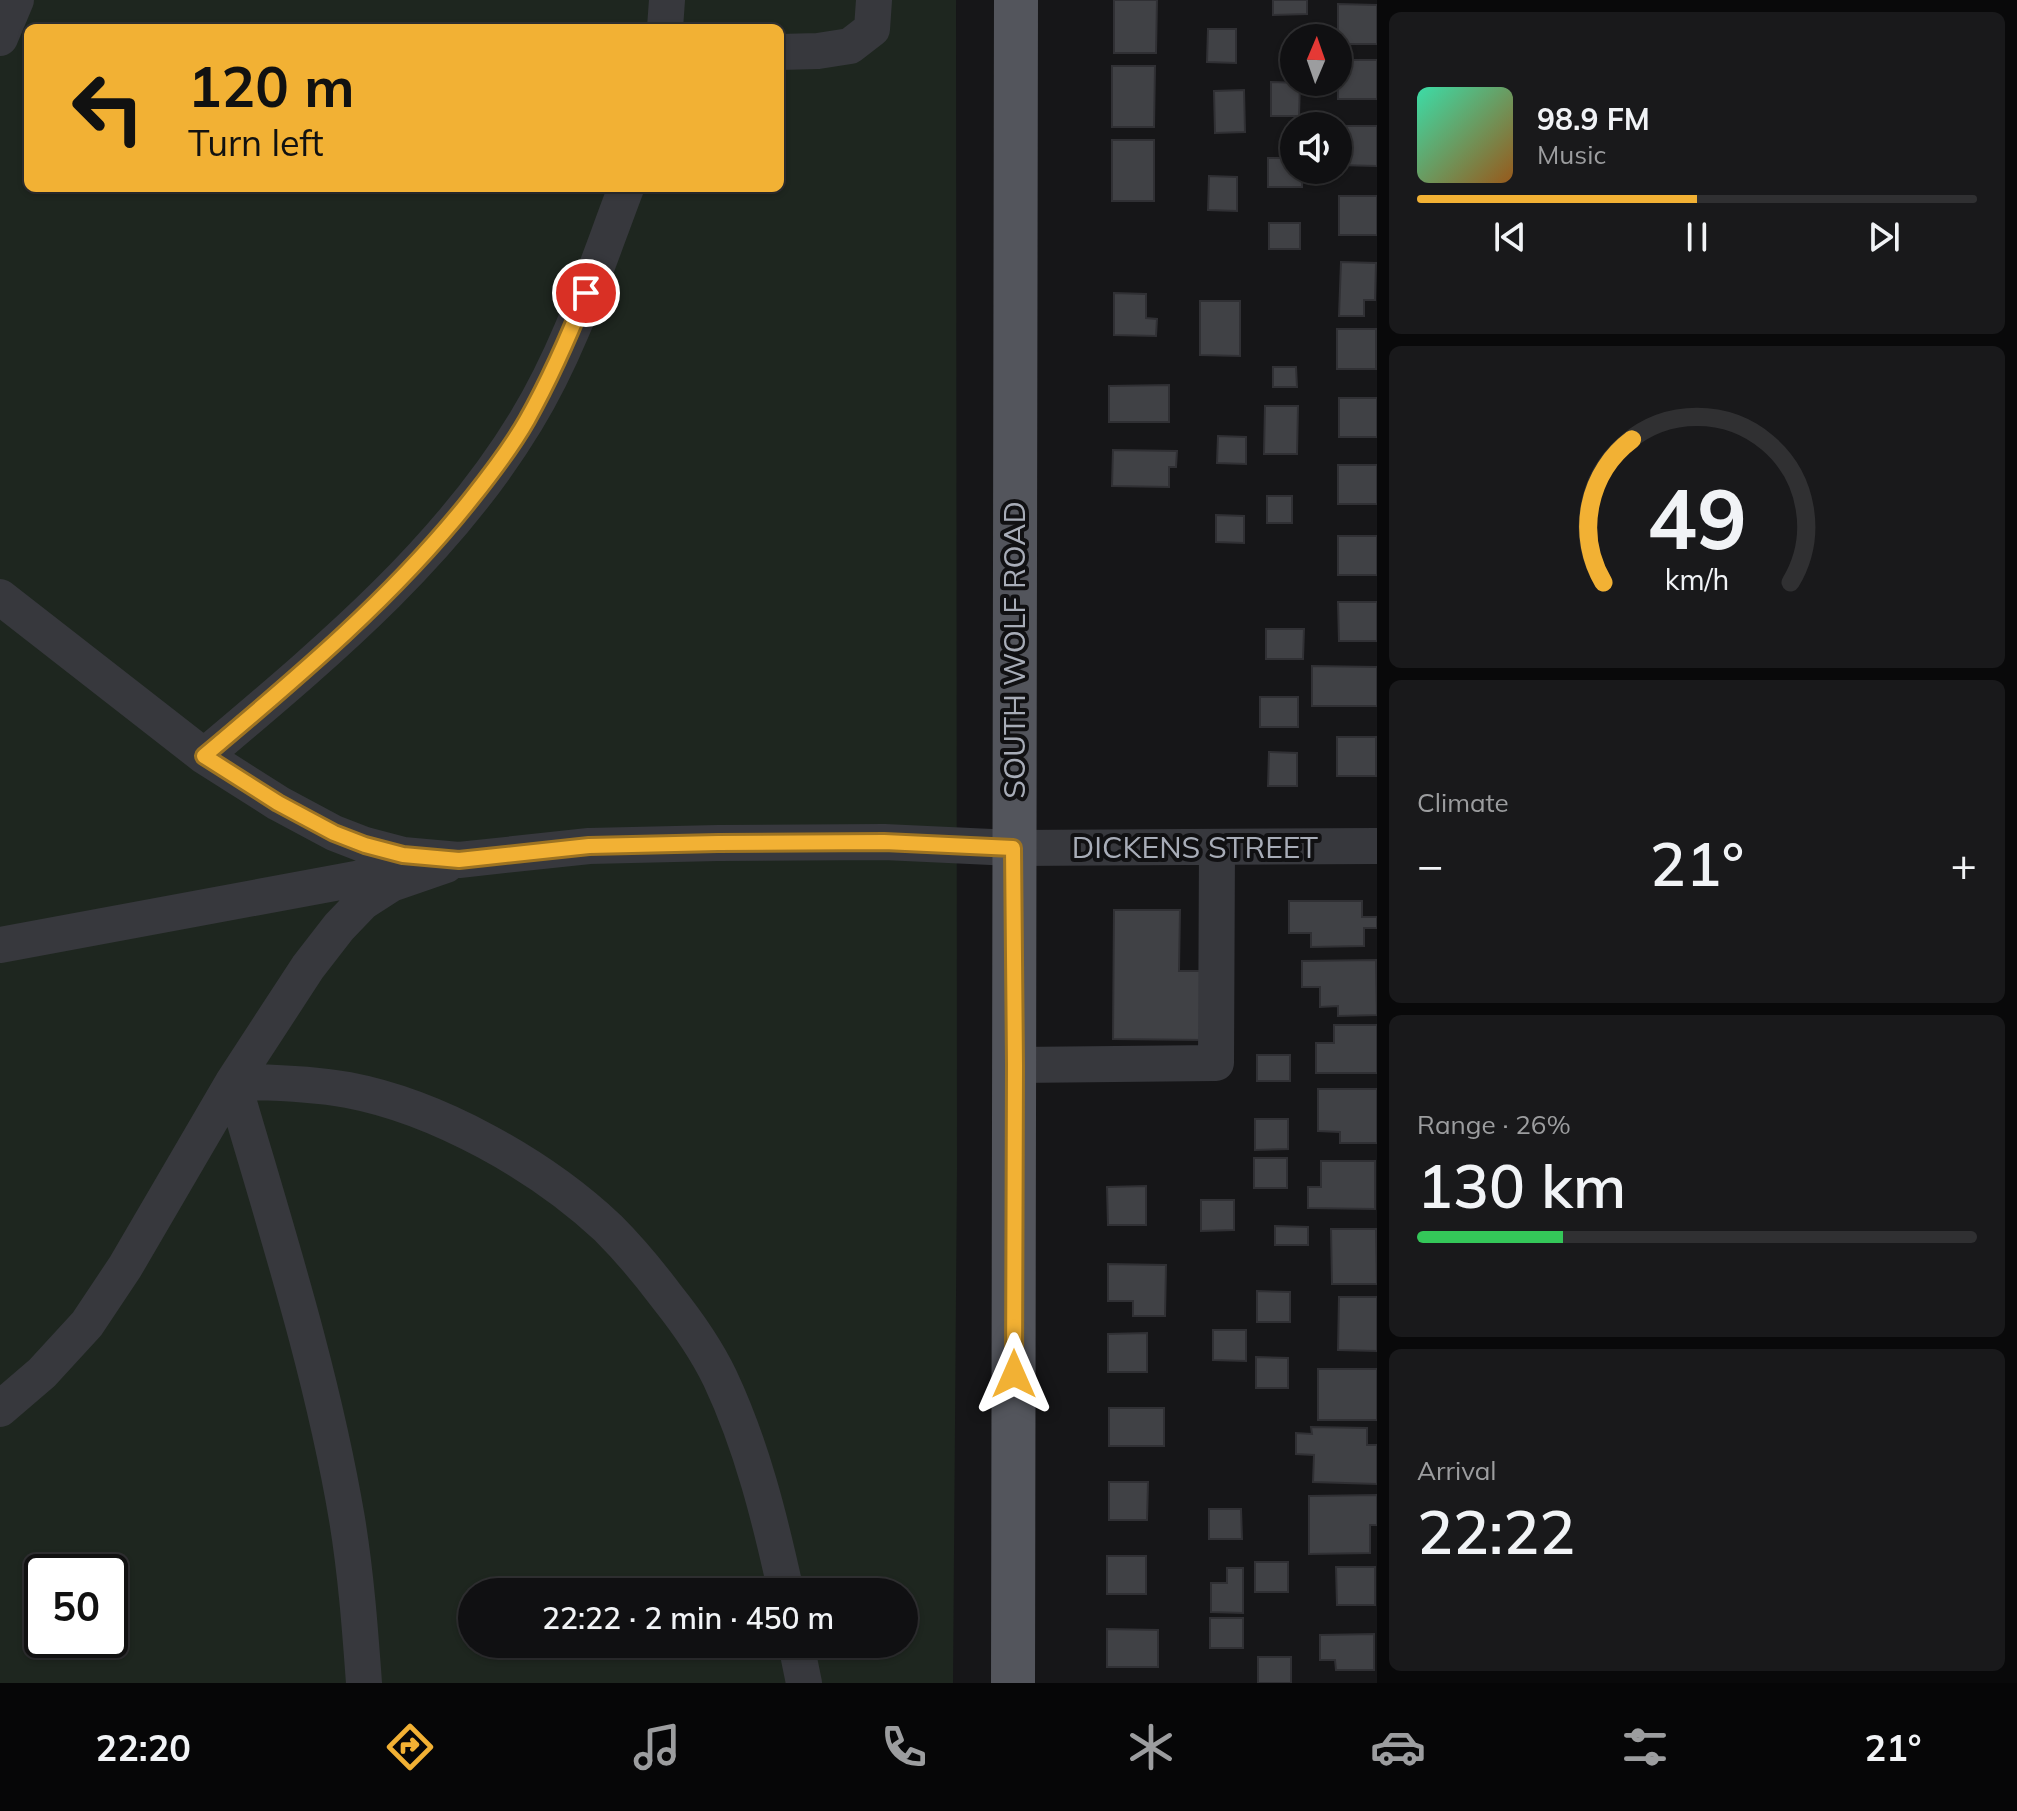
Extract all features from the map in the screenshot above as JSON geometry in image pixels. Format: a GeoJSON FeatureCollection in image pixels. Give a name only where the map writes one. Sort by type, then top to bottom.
{"type":"FeatureCollection","features":[{"type":"Feature","properties":{"kind":"main road","name":"SOUTH WOLF ROAD"},"geometry":{"type":"LineString","coordinates":[[1013,1683],[1016,0]]}},
{"type":"Feature","properties":{"kind":"street"},"geometry":{"type":"LineString","coordinates":[[0,38],[16,0]]}},
{"type":"Feature","properties":{"kind":"street"},"geometry":{"type":"LineString","coordinates":[[665,24],[667,0]]}},
{"type":"Feature","properties":{"kind":"street"},"geometry":{"type":"LineString","coordinates":[[784,52],[850,46],[872,29],[874,0]]}},
{"type":"Feature","properties":{"kind":"street"},"geometry":{"type":"LineString","coordinates":[[204,756],[388,593],[445,531],[495,467],[526,421],[553,372],[624,192]]}},
{"type":"Feature","properties":{"kind":"street"},"geometry":{"type":"LineString","coordinates":[[0,597],[204,756],[278,803],[334,833],[365,845],[403,855],[459,860]]}},
{"type":"Feature","properties":{"kind":"street","name":"DICKENS STREET"},"geometry":{"type":"LineString","coordinates":[[459,860],[589,846],[704,843],[884,842],[1013,848],[1377,846]]}},
{"type":"Feature","properties":{"kind":"street"},"geometry":{"type":"LineString","coordinates":[[1015,1065],[1216,1063],[1217,847]]}},
{"type":"Feature","properties":{"kind":"street"},"geometry":{"type":"LineString","coordinates":[[0,945],[459,860]]}},
{"type":"Feature","properties":{"kind":"street"},"geometry":{"type":"LineString","coordinates":[[0,1409],[42,1373],[87,1324],[125,1267],[233,1082],[308,967],[339,927],[363,902],[391,884],[459,860]]}},
{"type":"Feature","properties":{"kind":"street"},"geometry":{"type":"LineString","coordinates":[[233,1082],[293,1083],[349,1090],[424,1111],[497,1147],[554,1184],[608,1228],[653,1278],[691,1328],[719,1375],[756,1472],[783,1578]]}},
{"type":"Feature","properties":{"kind":"street"},"geometry":{"type":"LineString","coordinates":[[233,1082],[326,1415],[349,1533],[359,1607],[364,1683]]}},
{"type":"Feature","properties":{"kind":"street"},"geometry":{"type":"LineString","coordinates":[[799,1658],[804,1683]]}},
{"type":"Feature","properties":{"kind":"shaded area"},"geometry":{"type":"Polygon","coordinates":[[[0,0],[956,0],[957,1168],[953,1683],[0,1683],[0,0]]]}},
{"type":"Feature","properties":{"kind":"building"},"geometry":{"type":"Polygon","coordinates":[[[1114,0],[1157,0],[1156,53],[1114,53],[1114,0]]]}},
{"type":"Feature","properties":{"kind":"building"},"geometry":{"type":"Polygon","coordinates":[[[1273,0],[1307,0],[1307,14],[1273,15],[1273,0]]]}},
{"type":"Feature","properties":{"kind":"building"},"geometry":{"type":"Polygon","coordinates":[[[1338,4],[1377,5],[1377,44],[1352,44],[1352,24],[1338,24],[1338,4]]]}},
{"type":"Feature","properties":{"kind":"building"},"geometry":{"type":"Polygon","coordinates":[[[1208,29],[1236,29],[1236,63],[1207,62],[1208,29]]]}},
{"type":"Feature","properties":{"kind":"building"},"geometry":{"type":"Polygon","coordinates":[[[1352,60],[1377,60],[1377,99],[1338,99],[1338,96],[1352,96],[1352,60]]]}},
{"type":"Feature","properties":{"kind":"building"},"geometry":{"type":"Polygon","coordinates":[[[1112,66],[1155,66],[1154,127],[1112,127],[1112,66]]]}},
{"type":"Feature","properties":{"kind":"building"},"geometry":{"type":"Polygon","coordinates":[[[1271,82],[1280,82],[1280,96],[1300,96],[1299,112],[1280,112],[1280,116],[1271,116],[1271,82]]]}},
{"type":"Feature","properties":{"kind":"building"},"geometry":{"type":"Polygon","coordinates":[[[1244,90],[1245,132],[1215,133],[1214,91],[1244,90]]]}},
{"type":"Feature","properties":{"kind":"building"},"geometry":{"type":"Polygon","coordinates":[[[1352,126],[1377,126],[1377,166],[1352,165],[1352,126]]]}},
{"type":"Feature","properties":{"kind":"building"},"geometry":{"type":"Polygon","coordinates":[[[1112,140],[1154,140],[1154,201],[1112,201],[1112,140]]]}},
{"type":"Feature","properties":{"kind":"building"},"geometry":{"type":"Polygon","coordinates":[[[1268,158],[1280,158],[1280,184],[1302,184],[1302,187],[1268,187],[1268,158]]]}},
{"type":"Feature","properties":{"kind":"building"},"geometry":{"type":"Polygon","coordinates":[[[1209,176],[1237,177],[1237,211],[1208,210],[1209,176]]]}},
{"type":"Feature","properties":{"kind":"building"},"geometry":{"type":"Polygon","coordinates":[[[1339,196],[1377,196],[1377,235],[1339,235],[1339,196]]]}},
{"type":"Feature","properties":{"kind":"building"},"geometry":{"type":"Polygon","coordinates":[[[1269,223],[1300,223],[1300,249],[1269,249],[1269,223]]]}},
{"type":"Feature","properties":{"kind":"building"},"geometry":{"type":"Polygon","coordinates":[[[1341,262],[1376,263],[1375,300],[1364,300],[1364,316],[1339,316],[1341,262]]]}},
{"type":"Feature","properties":{"kind":"building"},"geometry":{"type":"Polygon","coordinates":[[[1114,293],[1146,294],[1146,318],[1157,319],[1156,336],[1114,335],[1114,293]]]}},
{"type":"Feature","properties":{"kind":"building"},"geometry":{"type":"Polygon","coordinates":[[[1200,301],[1240,301],[1240,356],[1200,355],[1200,301]]]}},
{"type":"Feature","properties":{"kind":"building"},"geometry":{"type":"Polygon","coordinates":[[[1337,329],[1376,329],[1376,369],[1337,369],[1337,329]]]}},
{"type":"Feature","properties":{"kind":"building"},"geometry":{"type":"Polygon","coordinates":[[[1273,367],[1296,367],[1297,387],[1273,387],[1273,367]]]}},
{"type":"Feature","properties":{"kind":"building"},"geometry":{"type":"Polygon","coordinates":[[[1169,385],[1169,422],[1109,422],[1109,386],[1169,385]]]}},
{"type":"Feature","properties":{"kind":"building"},"geometry":{"type":"Polygon","coordinates":[[[1339,398],[1377,398],[1377,437],[1339,437],[1339,398]]]}},
{"type":"Feature","properties":{"kind":"building"},"geometry":{"type":"Polygon","coordinates":[[[1265,406],[1298,406],[1297,454],[1264,454],[1265,406]]]}},
{"type":"Feature","properties":{"kind":"building"},"geometry":{"type":"Polygon","coordinates":[[[1218,436],[1246,437],[1246,464],[1217,463],[1218,436]]]}},
{"type":"Feature","properties":{"kind":"building"},"geometry":{"type":"Polygon","coordinates":[[[1113,450],[1177,451],[1176,467],[1169,467],[1169,487],[1112,486],[1113,450]]]}},
{"type":"Feature","properties":{"kind":"building"},"geometry":{"type":"Polygon","coordinates":[[[1338,465],[1377,465],[1377,504],[1338,504],[1338,465]]]}},
{"type":"Feature","properties":{"kind":"building"},"geometry":{"type":"Polygon","coordinates":[[[1267,496],[1292,496],[1292,523],[1267,523],[1267,496]]]}},
{"type":"Feature","properties":{"kind":"building"},"geometry":{"type":"Polygon","coordinates":[[[1216,515],[1244,516],[1244,543],[1216,542],[1216,515]]]}},
{"type":"Feature","properties":{"kind":"building"},"geometry":{"type":"Polygon","coordinates":[[[1338,536],[1377,536],[1377,575],[1338,575],[1338,536]]]}},
{"type":"Feature","properties":{"kind":"building"},"geometry":{"type":"Polygon","coordinates":[[[1338,602],[1377,602],[1377,641],[1339,641],[1338,602]]]}},
{"type":"Feature","properties":{"kind":"building"},"geometry":{"type":"Polygon","coordinates":[[[1266,629],[1304,629],[1303,659],[1266,659],[1266,629]]]}},
{"type":"Feature","properties":{"kind":"building"},"geometry":{"type":"Polygon","coordinates":[[[1312,666],[1377,667],[1377,706],[1312,706],[1312,666]]]}},
{"type":"Feature","properties":{"kind":"building"},"geometry":{"type":"Polygon","coordinates":[[[1260,697],[1298,697],[1298,727],[1260,727],[1260,697]]]}},
{"type":"Feature","properties":{"kind":"building"},"geometry":{"type":"Polygon","coordinates":[[[1337,737],[1376,737],[1376,776],[1337,776],[1337,737]]]}},
{"type":"Feature","properties":{"kind":"building"},"geometry":{"type":"Polygon","coordinates":[[[1269,752],[1297,753],[1297,786],[1268,786],[1269,752]]]}},
{"type":"Feature","properties":{"kind":"building"},"geometry":{"type":"Polygon","coordinates":[[[1289,901],[1362,901],[1362,917],[1377,917],[1377,928],[1364,928],[1364,946],[1311,947],[1311,933],[1289,933],[1289,901]]]}},
{"type":"Feature","properties":{"kind":"building"},"geometry":{"type":"Polygon","coordinates":[[[1114,910],[1180,910],[1179,971],[1206,971],[1205,1040],[1113,1039],[1114,910]]]}},
{"type":"Feature","properties":{"kind":"building"},"geometry":{"type":"Polygon","coordinates":[[[1376,960],[1377,1015],[1338,1016],[1338,1006],[1320,1007],[1320,987],[1302,987],[1302,961],[1376,960]]]}},
{"type":"Feature","properties":{"kind":"building"},"geometry":{"type":"Polygon","coordinates":[[[1334,1025],[1377,1025],[1377,1073],[1316,1073],[1316,1043],[1334,1043],[1334,1025]]]}},
{"type":"Feature","properties":{"kind":"building"},"geometry":{"type":"Polygon","coordinates":[[[1257,1055],[1290,1055],[1290,1081],[1257,1081],[1257,1055]]]}},
{"type":"Feature","properties":{"kind":"building"},"geometry":{"type":"Polygon","coordinates":[[[1318,1089],[1377,1089],[1377,1143],[1340,1143],[1340,1132],[1318,1131],[1318,1089]]]}},
{"type":"Feature","properties":{"kind":"building"},"geometry":{"type":"Polygon","coordinates":[[[1255,1119],[1288,1119],[1288,1149],[1255,1150],[1255,1119]]]}},
{"type":"Feature","properties":{"kind":"building"},"geometry":{"type":"Polygon","coordinates":[[[1254,1158],[1287,1158],[1287,1188],[1254,1188],[1254,1158]]]}},
{"type":"Feature","properties":{"kind":"building"},"geometry":{"type":"Polygon","coordinates":[[[1321,1161],[1375,1161],[1375,1209],[1308,1208],[1308,1187],[1321,1187],[1321,1161]]]}},
{"type":"Feature","properties":{"kind":"building"},"geometry":{"type":"Polygon","coordinates":[[[1146,1186],[1146,1225],[1108,1225],[1107,1187],[1146,1186]]]}},
{"type":"Feature","properties":{"kind":"building"},"geometry":{"type":"Polygon","coordinates":[[[1201,1200],[1234,1200],[1234,1230],[1201,1231],[1201,1200]]]}},
{"type":"Feature","properties":{"kind":"building"},"geometry":{"type":"Polygon","coordinates":[[[1275,1226],[1308,1227],[1308,1245],[1275,1245],[1275,1226]]]}},
{"type":"Feature","properties":{"kind":"building"},"geometry":{"type":"Polygon","coordinates":[[[1331,1229],[1376,1229],[1377,1284],[1332,1284],[1331,1229]]]}},
{"type":"Feature","properties":{"kind":"building"},"geometry":{"type":"Polygon","coordinates":[[[1108,1264],[1166,1265],[1165,1316],[1133,1316],[1133,1301],[1108,1301],[1108,1264]]]}},
{"type":"Feature","properties":{"kind":"building"},"geometry":{"type":"Polygon","coordinates":[[[1257,1291],[1290,1292],[1290,1322],[1257,1322],[1257,1291]]]}},
{"type":"Feature","properties":{"kind":"building"},"geometry":{"type":"Polygon","coordinates":[[[1339,1297],[1377,1297],[1377,1351],[1338,1350],[1339,1297]]]}},
{"type":"Feature","properties":{"kind":"building"},"geometry":{"type":"Polygon","coordinates":[[[1213,1330],[1246,1330],[1246,1361],[1213,1360],[1213,1330]]]}},
{"type":"Feature","properties":{"kind":"building"},"geometry":{"type":"Polygon","coordinates":[[[1147,1333],[1147,1372],[1108,1372],[1108,1334],[1147,1333]]]}},
{"type":"Feature","properties":{"kind":"building"},"geometry":{"type":"Polygon","coordinates":[[[1256,1357],[1288,1358],[1288,1388],[1256,1388],[1256,1357]]]}},
{"type":"Feature","properties":{"kind":"building"},"geometry":{"type":"Polygon","coordinates":[[[1318,1369],[1377,1369],[1377,1420],[1318,1420],[1318,1369]]]}},
{"type":"Feature","properties":{"kind":"building"},"geometry":{"type":"Polygon","coordinates":[[[1109,1408],[1164,1408],[1164,1446],[1109,1446],[1109,1408]]]}},
{"type":"Feature","properties":{"kind":"building"},"geometry":{"type":"Polygon","coordinates":[[[1311,1427],[1367,1428],[1367,1445],[1377,1445],[1377,1484],[1313,1482],[1314,1455],[1296,1454],[1296,1433],[1312,1434],[1311,1427]]]}},
{"type":"Feature","properties":{"kind":"building"},"geometry":{"type":"Polygon","coordinates":[[[1109,1482],[1148,1482],[1147,1520],[1109,1520],[1109,1482]]]}},
{"type":"Feature","properties":{"kind":"building"},"geometry":{"type":"Polygon","coordinates":[[[1377,1495],[1377,1525],[1370,1525],[1370,1553],[1309,1554],[1309,1496],[1377,1495]]]}},
{"type":"Feature","properties":{"kind":"building"},"geometry":{"type":"Polygon","coordinates":[[[1209,1509],[1241,1509],[1242,1539],[1209,1539],[1209,1509]]]}},
{"type":"Feature","properties":{"kind":"building"},"geometry":{"type":"Polygon","coordinates":[[[1107,1556],[1146,1556],[1146,1594],[1107,1594],[1107,1556]]]}},
{"type":"Feature","properties":{"kind":"building"},"geometry":{"type":"Polygon","coordinates":[[[1255,1562],[1288,1562],[1288,1592],[1255,1592],[1255,1562]]]}},
{"type":"Feature","properties":{"kind":"building"},"geometry":{"type":"Polygon","coordinates":[[[1336,1567],[1375,1567],[1375,1605],[1337,1605],[1336,1567]]]}},
{"type":"Feature","properties":{"kind":"building"},"geometry":{"type":"Polygon","coordinates":[[[1227,1568],[1243,1568],[1243,1613],[1211,1612],[1211,1583],[1227,1583],[1227,1568]]]}},
{"type":"Feature","properties":{"kind":"building"},"geometry":{"type":"Polygon","coordinates":[[[1210,1618],[1243,1618],[1243,1648],[1210,1648],[1210,1618]]]}},
{"type":"Feature","properties":{"kind":"building"},"geometry":{"type":"Polygon","coordinates":[[[1107,1629],[1158,1630],[1158,1667],[1107,1667],[1107,1629]]]}},
{"type":"Feature","properties":{"kind":"building"},"geometry":{"type":"Polygon","coordinates":[[[1374,1634],[1374,1670],[1336,1670],[1335,1660],[1320,1660],[1320,1635],[1374,1634]]]}},
{"type":"Feature","properties":{"kind":"building"},"geometry":{"type":"Polygon","coordinates":[[[1258,1657],[1291,1657],[1291,1683],[1258,1683],[1258,1657]]]}},
{"type":"Feature","properties":{"kind":"route"},"geometry":{"type":"LineString","coordinates":[[586,293],[553,372],[526,421],[445,531],[388,593],[204,756],[278,803],[334,833],[403,855],[459,860],[589,846],[718,843],[884,842],[1013,848],[1014,1374]]}}]}
